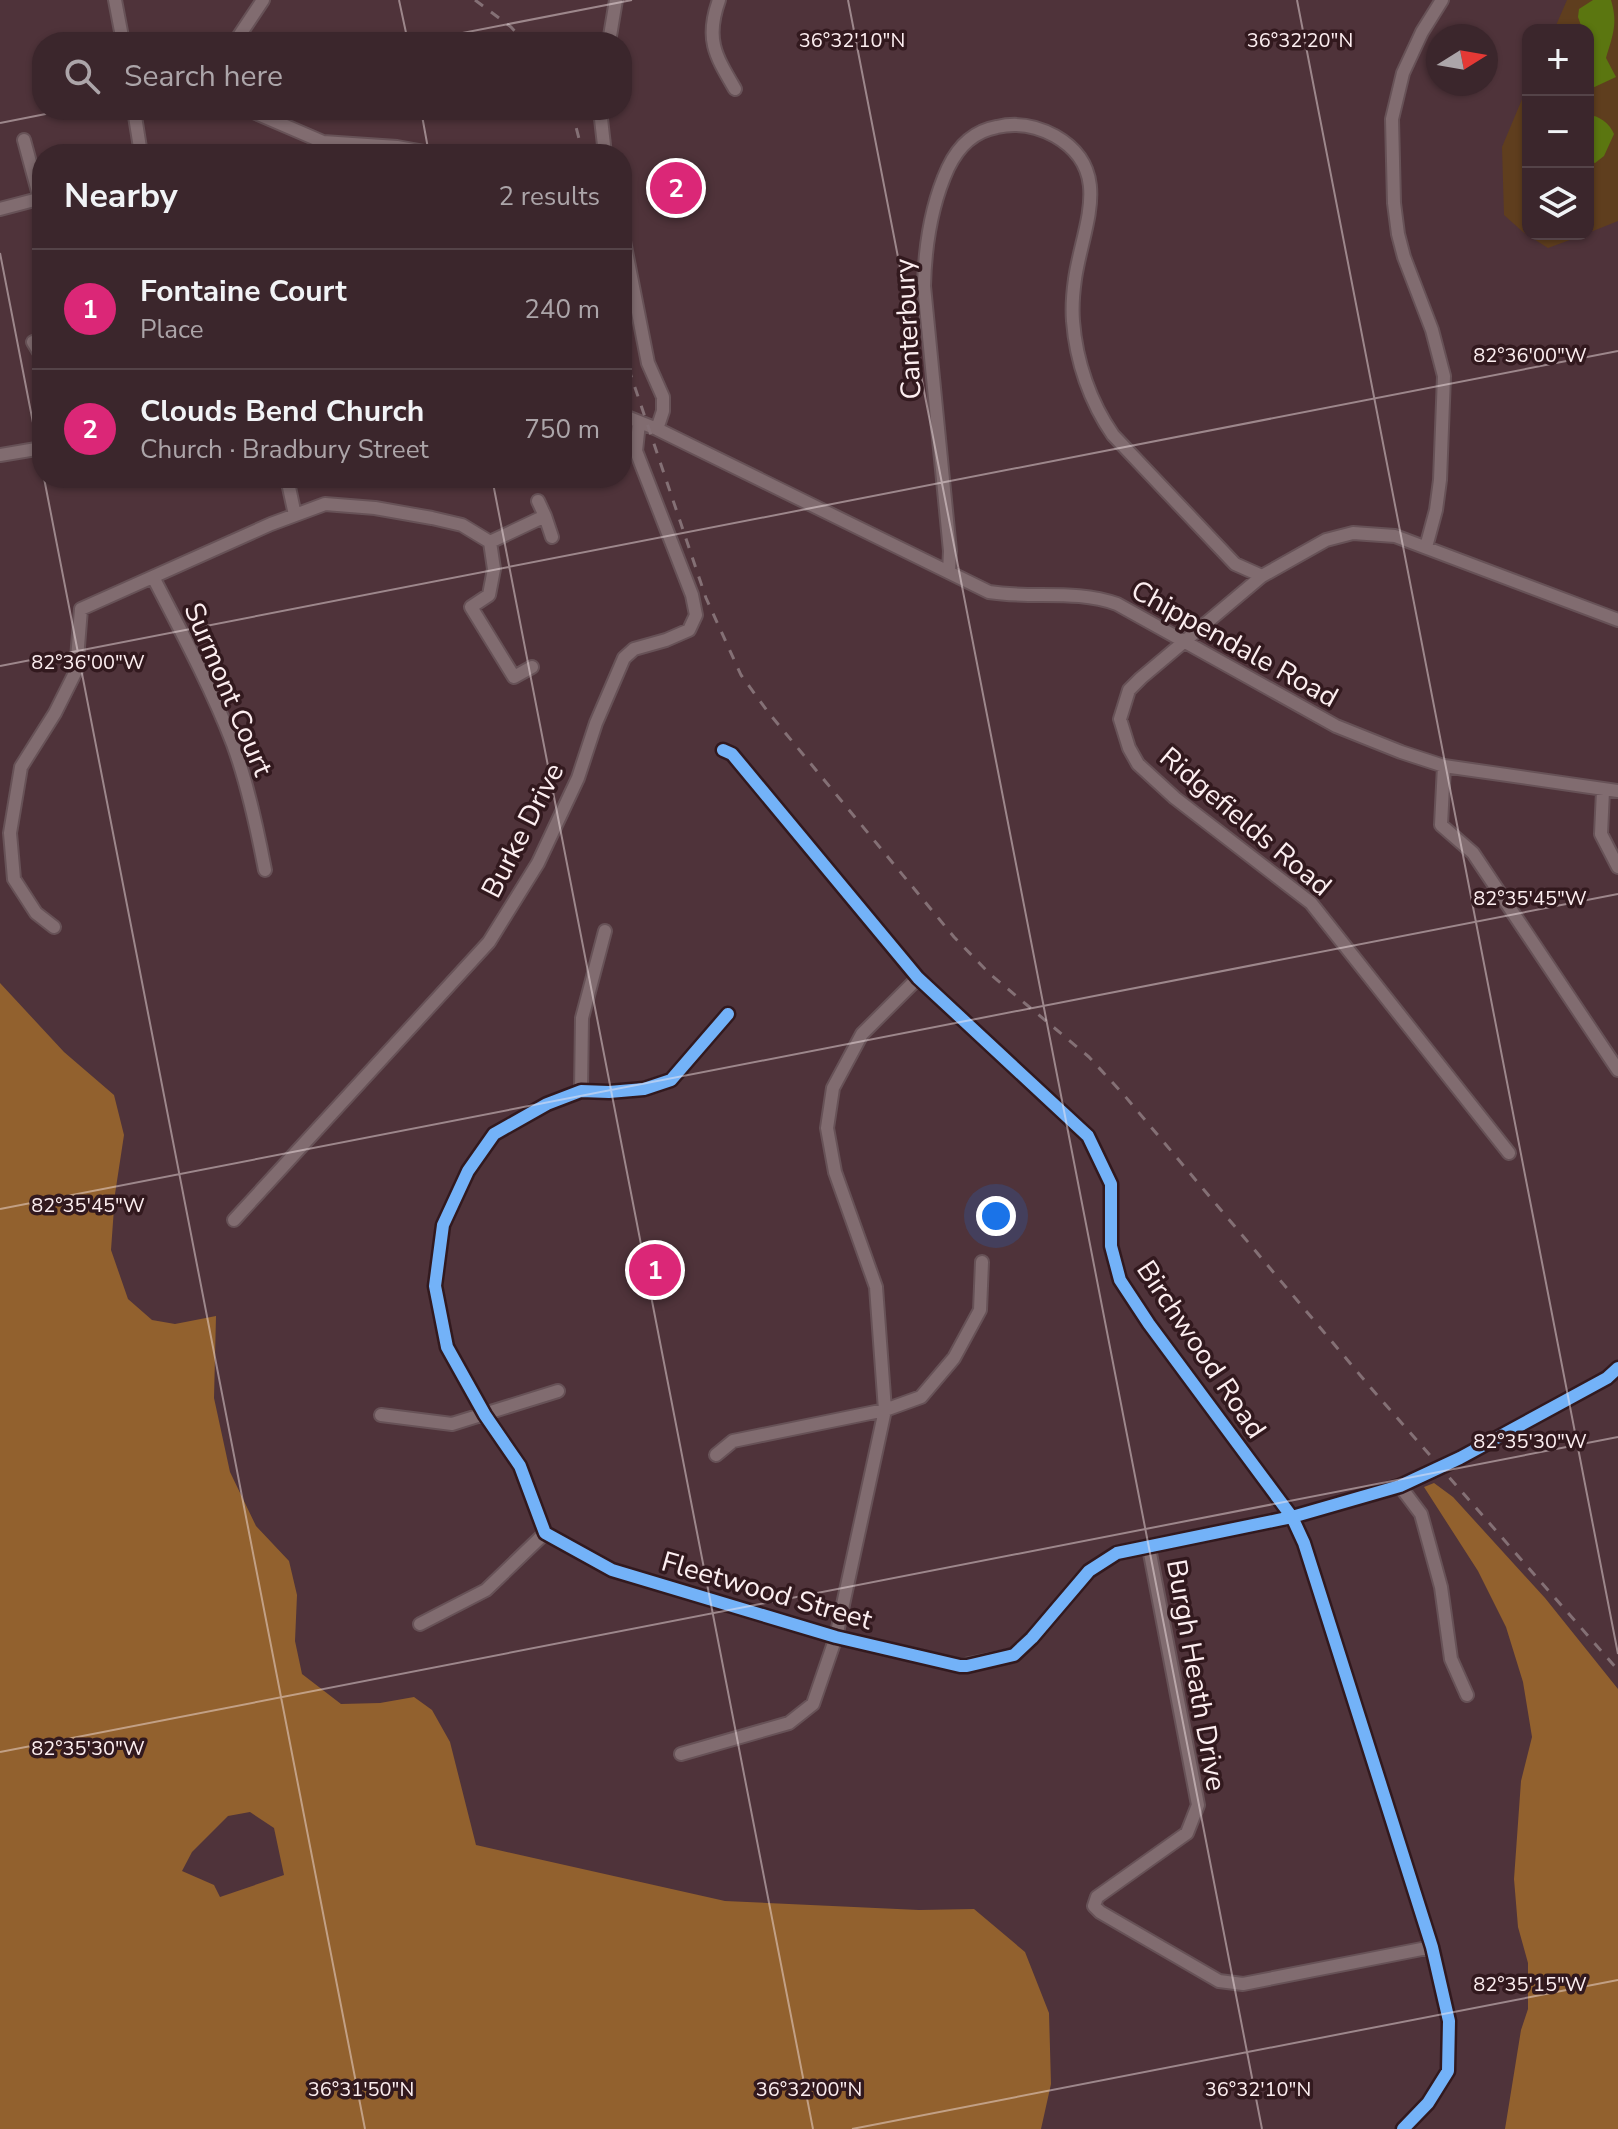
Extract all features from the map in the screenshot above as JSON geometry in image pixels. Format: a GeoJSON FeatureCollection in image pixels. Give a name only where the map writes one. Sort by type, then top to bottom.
{"type":"FeatureCollection","features":[{"type":"Feature","properties":{"kind":"street"},"geometry":{"type":"LineString","coordinates":[[115,0],[121,32]]}},
{"type":"Feature","properties":{"kind":"street"},"geometry":{"type":"LineString","coordinates":[[242,32],[263,0]]}},
{"type":"Feature","properties":{"kind":"street"},"geometry":{"type":"LineString","coordinates":[[611,32],[616,0]]}},
{"type":"Feature","properties":{"kind":"street"},"geometry":{"type":"LineString","coordinates":[[719,0],[714,16],[712,46],[735,89]]}},
{"type":"Feature","properties":{"kind":"street"},"geometry":{"type":"LineString","coordinates":[[1426,547],[1440,480],[1444,376],[1432,330],[1398,234],[1392,119],[1403,73],[1422,32],[1442,0]]}},
{"type":"Feature","properties":{"kind":"street"},"geometry":{"type":"LineString","coordinates":[[136,120],[139,144]]}},
{"type":"Feature","properties":{"kind":"street"},"geometry":{"type":"LineString","coordinates":[[272,120],[323,142],[353,144]]}},
{"type":"Feature","properties":{"kind":"street"},"geometry":{"type":"LineString","coordinates":[[601,120],[604,144]]}},
{"type":"Feature","properties":{"kind":"street","name":"Canterbury"},"geometry":{"type":"LineString","coordinates":[[949,572],[950,551],[924,286],[925,257],[936,200],[952,160],[962,146],[989,129],[1016,124],[1031,126],[1059,138],[1088,172],[1092,188],[1090,213],[1075,278],[1073,321],[1087,385],[1103,420],[1113,435],[1235,564],[1262,576]]}},
{"type":"Feature","properties":{"kind":"street"},"geometry":{"type":"LineString","coordinates":[[24,140],[32,168]]}},
{"type":"Feature","properties":{"kind":"street"},"geometry":{"type":"LineString","coordinates":[[0,209],[32,201]]}},
{"type":"Feature","properties":{"kind":"street"},"geometry":{"type":"LineString","coordinates":[[632,282],[648,363],[663,397],[663,411],[657,429]]}},
{"type":"Feature","properties":{"kind":"street","name":"Chippendale Road"},"geometry":{"type":"LineString","coordinates":[[632,420],[657,429],[989,592],[1007,595],[1068,594],[1102,598],[1117,604],[1336,726],[1401,752],[1444,766],[1618,791]]}},
{"type":"Feature","properties":{"kind":"street","name":"Burke Drive"},"geometry":{"type":"LineString","coordinates":[[234,1220],[489,942],[538,863],[578,778],[596,723],[624,658],[634,649],[689,630],[696,615],[692,595],[636,451],[639,423]]}},
{"type":"Feature","properties":{"kind":"street"},"geometry":{"type":"LineString","coordinates":[[0,455],[32,450]]}},
{"type":"Feature","properties":{"kind":"street"},"geometry":{"type":"LineString","coordinates":[[289,488],[295,515]]}},
{"type":"Feature","properties":{"kind":"street"},"geometry":{"type":"LineString","coordinates":[[538,501],[552,537]]}},
{"type":"Feature","properties":{"kind":"street"},"geometry":{"type":"LineString","coordinates":[[54,927],[36,913],[14,879],[10,833],[21,767],[55,713],[76,671],[81,609],[325,504],[375,508],[462,525],[490,542]]}},
{"type":"Feature","properties":{"kind":"street"},"geometry":{"type":"LineString","coordinates":[[490,542],[545,516]]}},
{"type":"Feature","properties":{"kind":"street","name":"Ridgefields Road"},"geometry":{"type":"LineString","coordinates":[[1509,1153],[1311,903],[1175,798],[1133,756],[1120,719],[1129,690],[1170,651],[1186,642],[1262,576],[1339,535],[1377,533],[1426,547],[1618,620]]}},
{"type":"Feature","properties":{"kind":"street"},"geometry":{"type":"LineString","coordinates":[[490,542],[494,569],[489,595],[471,607],[514,677],[532,667]]}},
{"type":"Feature","properties":{"kind":"street","name":"Surmont Court"},"geometry":{"type":"LineString","coordinates":[[153,577],[189,646],[233,744],[254,813],[265,870]]}},
{"type":"Feature","properties":{"kind":"street","name":"Birchwood Road"},"geometry":{"type":"LineString","coordinates":[[723,750],[732,754],[918,978],[1088,1136],[1111,1184],[1111,1246],[1120,1280],[1292,1517],[1304,1543],[1432,1947]]}},
{"type":"Feature","properties":{"kind":"street"},"geometry":{"type":"LineString","coordinates":[[1444,766],[1441,825],[1473,853],[1618,1070]]}},
{"type":"Feature","properties":{"kind":"street"},"geometry":{"type":"LineString","coordinates":[[1603,791],[1601,834],[1618,867]]}},
{"type":"Feature","properties":{"kind":"street"},"geometry":{"type":"LineString","coordinates":[[581,1091],[582,1018],[605,931]]}},
{"type":"Feature","properties":{"kind":"street"},"geometry":{"type":"LineString","coordinates":[[681,1754],[789,1723],[813,1704],[836,1637],[885,1410],[876,1287],[835,1172],[827,1128],[833,1088],[862,1034],[918,978]]}},
{"type":"Feature","properties":{"kind":"street"},"geometry":{"type":"LineString","coordinates":[[420,1624],[486,1590],[545,1533],[520,1466],[485,1415],[447,1347],[435,1286],[443,1225],[468,1171],[494,1134],[547,1104],[581,1091],[644,1089],[671,1080],[728,1014]]}},
{"type":"Feature","properties":{"kind":"street"},"geometry":{"type":"LineString","coordinates":[[716,1455],[733,1441],[885,1410],[921,1397],[954,1358],[980,1310],[982,1262]]}},
{"type":"Feature","properties":{"kind":"street","name":"Fleetwood Street"},"geometry":{"type":"LineString","coordinates":[[545,1533],[612,1570],[836,1637],[960,1666],[1014,1655],[1089,1571],[1117,1553],[1292,1517],[1400,1486],[1460,1458],[1607,1378],[1618,1368]]}},
{"type":"Feature","properties":{"kind":"street"},"geometry":{"type":"LineString","coordinates":[[381,1415],[452,1424],[558,1391]]}},
{"type":"Feature","properties":{"kind":"street"},"geometry":{"type":"LineString","coordinates":[[1400,1486],[1421,1514],[1441,1587],[1451,1659],[1467,1695]]}},
{"type":"Feature","properties":{"kind":"street","name":"Burgh Heath Drive"},"geometry":{"type":"LineString","coordinates":[[1149,1548],[1198,1805],[1187,1833],[1097,1897],[1094,1906],[1219,1981],[1243,1984],[1432,1947]]}},
{"type":"Feature","properties":{"kind":"street"},"geometry":{"type":"LineString","coordinates":[[1403,2129],[1428,2103],[1448,2071],[1449,2021],[1432,1947]]}},
{"type":"Feature","properties":{"kind":"shaded area"},"geometry":{"type":"Polygon","coordinates":[[[1567,0],[1618,0],[1618,221],[1594,231],[1594,24],[1557,24],[1567,0]]]}},
{"type":"Feature","properties":{"kind":"shaded area"},"geometry":{"type":"Polygon","coordinates":[[[1593,0],[1611,0],[1613,8],[1613,36],[1606,58],[1616,77],[1594,87],[1594,24],[1581,24],[1579,9],[1593,0]]]}},
{"type":"Feature","properties":{"kind":"shaded area"},"geometry":{"type":"Polygon","coordinates":[[[1522,99],[1522,231],[1504,215],[1502,147],[1522,99]]]}},
{"type":"Feature","properties":{"kind":"shaded area"},"geometry":{"type":"Polygon","coordinates":[[[1594,116],[1604,121],[1614,134],[1604,156],[1595,163],[1594,116]]]}},
{"type":"Feature","properties":{"kind":"shaded area"},"geometry":{"type":"Polygon","coordinates":[[[1536,240],[1570,240],[1548,248],[1536,240]]]}},
{"type":"Feature","properties":{"kind":"shaded area"},"geometry":{"type":"Polygon","coordinates":[[[0,983],[64,1052],[114,1095],[124,1135],[111,1250],[128,1299],[152,1320],[175,1324],[216,1316],[214,1398],[230,1472],[256,1526],[289,1561],[297,1595],[295,1641],[302,1674],[341,1704],[380,1703],[414,1697],[432,1710],[450,1742],[476,1845],[725,1901],[919,1910],[974,1909],[1025,1952],[1049,2013],[1051,2084],[1041,2129],[0,2129],[0,983]],[[250,1812],[228,1816],[192,1852],[182,1871],[214,1885],[220,1897],[284,1875],[274,1828],[250,1812]]]}},
{"type":"Feature","properties":{"kind":"shaded area"},"geometry":{"type":"Polygon","coordinates":[[[1434,1483],[1453,1497],[1545,1598],[1618,1689],[1618,2129],[1505,2129],[1521,2030],[1528,2009],[1528,1963],[1518,1927],[1514,1879],[1521,1781],[1532,1737],[1523,1682],[1506,1627],[1478,1571],[1424,1487],[1434,1483]]]}},
{"type":"Feature","properties":{"kind":"railway"},"geometry":{"type":"LineString","coordinates":[[475,0],[516,32]]}},
{"type":"Feature","properties":{"kind":"railway"},"geometry":{"type":"LineString","coordinates":[[573,120],[580,144]]}},
{"type":"Feature","properties":{"kind":"railway"},"geometry":{"type":"LineString","coordinates":[[632,379],[706,598],[741,675],[768,712],[954,937],[990,974],[1089,1057],[1124,1095],[1371,1388],[1618,1670]]}},
{"type":"Feature","properties":{"kind":"cycle path"},"geometry":{"type":"LineString","coordinates":[[723,750],[732,754],[918,978],[1088,1136],[1111,1184],[1111,1246],[1120,1280],[1292,1517],[1304,1543],[1432,1947],[1449,2021],[1448,2071],[1428,2103],[1403,2129]]}},
{"type":"Feature","properties":{"kind":"cycle path"},"geometry":{"type":"LineString","coordinates":[[728,1014],[671,1080],[644,1089],[581,1091],[547,1104],[494,1134],[468,1171],[443,1225],[435,1286],[447,1347],[485,1415],[520,1466],[545,1533],[612,1570],[836,1637],[967,1666],[1014,1655],[1089,1571],[1117,1553],[1292,1517],[1400,1486],[1460,1458],[1607,1378],[1618,1368]]}},
{"type":"Feature","properties":{"kind":"place","name":"Clouds Bend Church"},"geometry":{"type":"Point","coordinates":[676,188]}},
{"type":"Feature","properties":{"kind":"place","name":"Fontaine Court"},"geometry":{"type":"Point","coordinates":[655,1270]}}]}
